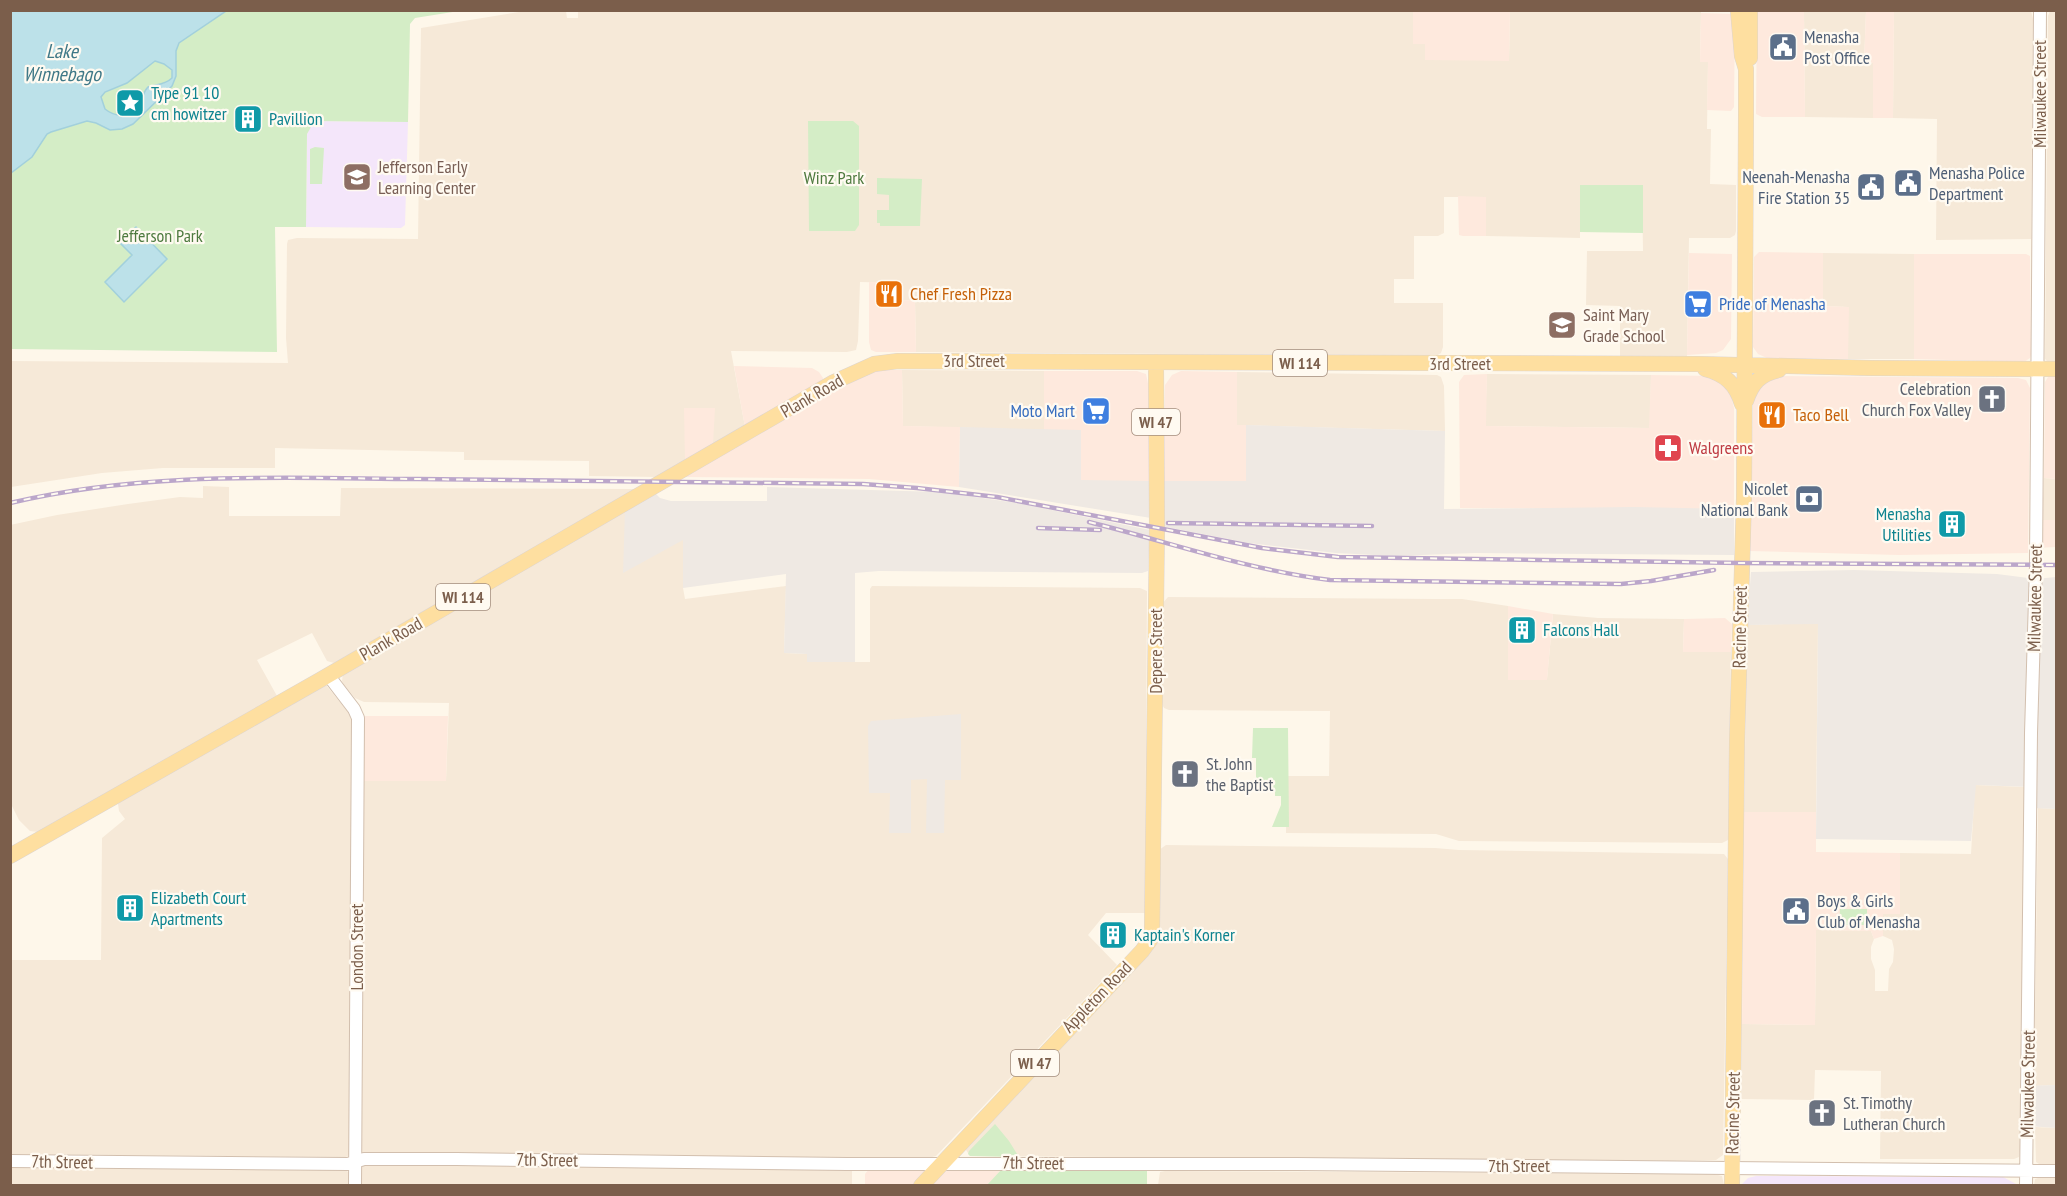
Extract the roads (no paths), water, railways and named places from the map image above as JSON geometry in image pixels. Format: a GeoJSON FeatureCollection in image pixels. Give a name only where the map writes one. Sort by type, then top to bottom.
{"type":"FeatureCollection","features":[{"type":"Feature","properties":{"kind":"main road","name":"Racine Street"},"geometry":{"type":"LineString","coordinates":[[1732,1185],[1737,741],[1744,498],[1746,69],[1742,56],[1738,10]]}},
{"type":"Feature","properties":{"kind":"main road","name":"Racine Street"},"geometry":{"type":"LineString","coordinates":[[1746,69],[1751,56],[1750,10]]}},
{"type":"Feature","properties":{"kind":"main road","name":"3rd Street"},"geometry":{"type":"LineString","coordinates":[[864,368],[883,362],[898,361],[2056,369]]}},
{"type":"Feature","properties":{"kind":"main road","name":"Depere Street"},"geometry":{"type":"LineString","coordinates":[[1150,940],[1154,922],[1155,847],[1156,362]]}},
{"type":"Feature","properties":{"kind":"main road"},"geometry":{"type":"LineString","coordinates":[[1687,365],[1715,371],[1727,379],[1739,394],[1744,412]]}},
{"type":"Feature","properties":{"kind":"main road"},"geometry":{"type":"LineString","coordinates":[[1744,412],[1748,395],[1756,380],[1768,373],[1796,367]]}},
{"type":"Feature","properties":{"kind":"main road","name":"Plank Road"},"geometry":{"type":"LineString","coordinates":[[10,856],[834,382],[864,368]]}},
{"type":"Feature","properties":{"kind":"main road","name":"Appleton Road"},"geometry":{"type":"LineString","coordinates":[[921,1185],[1150,940]]}},
{"type":"Feature","properties":{"kind":"street","name":"Milwaukee Street"},"geometry":{"type":"LineString","coordinates":[[2026,1185],[2031,733],[2036,565],[2040,10]]}},
{"type":"Feature","properties":{"kind":"street","name":"London Street"},"geometry":{"type":"LineString","coordinates":[[328,675],[354,709],[358,718],[355,1185]]}},
{"type":"Feature","properties":{"kind":"street","name":"7th Street"},"geometry":{"type":"LineString","coordinates":[[10,1161],[348,1164],[364,1159],[456,1159],[847,1164],[1732,1167],[2056,1171]]}},
{"type":"Feature","properties":{"kind":"water","name":"Lake Winnebago"},"geometry":{"type":"Polygon","coordinates":[[[11,10],[226,10],[179,43],[176,51],[176,76],[172,86],[133,124],[122,129],[110,130],[87,121],[51,132],[47,134],[32,157],[11,173],[11,10]],[[155,61],[127,83],[105,92],[101,97],[105,109],[114,114],[124,115],[136,109],[148,87],[164,83],[172,78],[172,70],[155,61]]]}},
{"type":"Feature","properties":{"kind":"water"},"geometry":{"type":"Polygon","coordinates":[[[136,227],[167,259],[124,302],[105,282],[132,255],[120,243],[136,227]]]}},
{"type":"Feature","properties":{"kind":"railway"},"geometry":{"type":"LineString","coordinates":[[10,503],[111,486],[213,479],[863,484],[997,497],[1262,548],[1338,557],[2056,565]]}},
{"type":"Feature","properties":{"kind":"railway"},"geometry":{"type":"LineString","coordinates":[[1089,522],[1239,563],[1330,580],[1621,584],[1714,570]]}},
{"type":"Feature","properties":{"kind":"railway"},"geometry":{"type":"LineString","coordinates":[[1168,523],[1372,526]]}},
{"type":"Feature","properties":{"kind":"railway"},"geometry":{"type":"LineString","coordinates":[[1038,528],[1100,530]]}},
{"type":"Feature","properties":{"kind":"place","name":"Menasha Post Office"},"geometry":{"type":"Point","coordinates":[1783,47]}},
{"type":"Feature","properties":{"kind":"place","name":"Type 91 10 cm howitzer"},"geometry":{"type":"Point","coordinates":[130,103]}},
{"type":"Feature","properties":{"kind":"place","name":"Pavillion"},"geometry":{"type":"Point","coordinates":[248,119]}},
{"type":"Feature","properties":{"kind":"place","name":"Jefferson Early Learning Center"},"geometry":{"type":"Point","coordinates":[357,177]}},
{"type":"Feature","properties":{"kind":"place","name":"Menasha Police Department"},"geometry":{"type":"Point","coordinates":[1908,183]}},
{"type":"Feature","properties":{"kind":"place","name":"Neenah-Menasha Fire Station 35"},"geometry":{"type":"Point","coordinates":[1871,187]}},
{"type":"Feature","properties":{"kind":"place","name":"Chef Fresh Pizza"},"geometry":{"type":"Point","coordinates":[889,294]}},
{"type":"Feature","properties":{"kind":"place","name":"Pride of Menasha"},"geometry":{"type":"Point","coordinates":[1698,304]}},
{"type":"Feature","properties":{"kind":"place","name":"Saint Mary Grade School"},"geometry":{"type":"Point","coordinates":[1562,325]}},
{"type":"Feature","properties":{"kind":"place","name":"Celebration Church Fox Valley"},"geometry":{"type":"Point","coordinates":[1992,399]}},
{"type":"Feature","properties":{"kind":"place","name":"Moto Mart"},"geometry":{"type":"Point","coordinates":[1096,411]}},
{"type":"Feature","properties":{"kind":"place","name":"Taco Bell"},"geometry":{"type":"Point","coordinates":[1772,415]}},
{"type":"Feature","properties":{"kind":"place","name":"Walgreens"},"geometry":{"type":"Point","coordinates":[1668,448]}},
{"type":"Feature","properties":{"kind":"place","name":"Nicolet National Bank"},"geometry":{"type":"Point","coordinates":[1809,499]}},
{"type":"Feature","properties":{"kind":"place","name":"Menasha Utilities"},"geometry":{"type":"Point","coordinates":[1952,524]}},
{"type":"Feature","properties":{"kind":"place","name":"Falcons Hall"},"geometry":{"type":"Point","coordinates":[1522,630]}},
{"type":"Feature","properties":{"kind":"place","name":"St. John the Baptist"},"geometry":{"type":"Point","coordinates":[1185,774]}},
{"type":"Feature","properties":{"kind":"place","name":"Elizabeth Court Apartments"},"geometry":{"type":"Point","coordinates":[130,908]}},
{"type":"Feature","properties":{"kind":"place","name":"Boys & Girls Club of Menasha"},"geometry":{"type":"Point","coordinates":[1796,911]}},
{"type":"Feature","properties":{"kind":"place","name":"Kaptain's Korner"},"geometry":{"type":"Point","coordinates":[1113,935]}},
{"type":"Feature","properties":{"kind":"place","name":"St. Timothy Lutheran Church"},"geometry":{"type":"Point","coordinates":[1822,1113]}},
{"type":"Feature","properties":{"kind":"park label","name":"Winz Park"},"geometry":{"type":"Point","coordinates":[834,178]}},
{"type":"Feature","properties":{"kind":"park label","name":"Jefferson Park"},"geometry":{"type":"Point","coordinates":[160,236]}}]}
